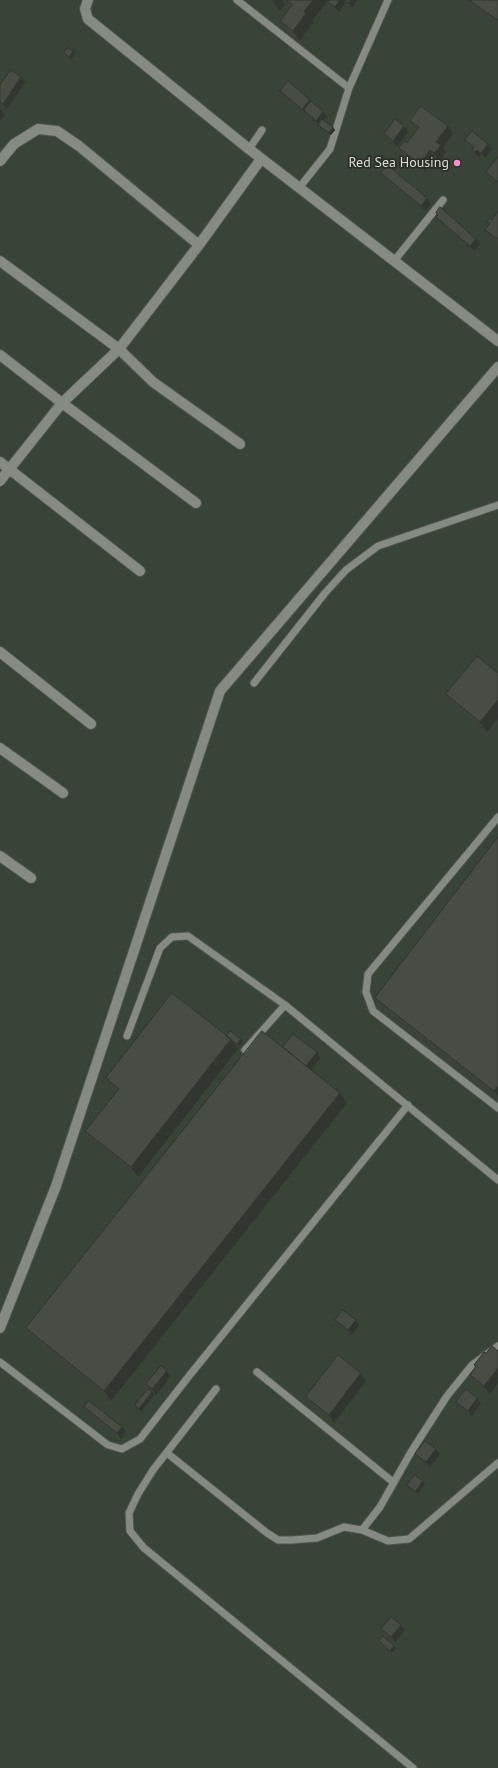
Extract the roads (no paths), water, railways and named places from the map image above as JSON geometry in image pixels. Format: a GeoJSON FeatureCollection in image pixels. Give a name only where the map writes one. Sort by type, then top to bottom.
{"type":"FeatureCollection","features":[{"type":"Feature","properties":{"kind":"street"},"geometry":{"type":"LineString","coordinates":[[88,0],[85,9],[88,19],[261,159],[498,341]]}},
{"type":"Feature","properties":{"kind":"street"},"geometry":{"type":"LineString","coordinates":[[0,161],[14,144],[38,129],[57,131],[79,146],[199,245]]}},
{"type":"Feature","properties":{"kind":"street"},"geometry":{"type":"LineString","coordinates":[[0,481],[62,404],[119,349],[199,245],[261,159]]}},
{"type":"Feature","properties":{"kind":"street"},"geometry":{"type":"LineString","coordinates":[[0,261],[119,349],[153,382],[240,444]]}},
{"type":"Feature","properties":{"kind":"street"},"geometry":{"type":"LineString","coordinates":[[0,355],[62,404],[196,504]]}},
{"type":"Feature","properties":{"kind":"street"},"geometry":{"type":"LineString","coordinates":[[0,1328],[56,1186],[220,691],[498,367]]}},
{"type":"Feature","properties":{"kind":"street"},"geometry":{"type":"LineString","coordinates":[[0,462],[140,571]]}},
{"type":"Feature","properties":{"kind":"street"},"geometry":{"type":"LineString","coordinates":[[0,652],[91,724]]}},
{"type":"Feature","properties":{"kind":"street"},"geometry":{"type":"LineString","coordinates":[[0,748],[63,793]]}},
{"type":"Feature","properties":{"kind":"street"},"geometry":{"type":"LineString","coordinates":[[0,856],[31,878]]}},
{"type":"Feature","properties":{"kind":"lane"},"geometry":{"type":"LineString","coordinates":[[238,0],[349,88]]}},
{"type":"Feature","properties":{"kind":"lane"},"geometry":{"type":"LineString","coordinates":[[299,188],[330,149],[349,88],[388,0]]}},
{"type":"Feature","properties":{"kind":"lane"},"geometry":{"type":"LineString","coordinates":[[249,149],[262,130]]}},
{"type":"Feature","properties":{"kind":"lane"},"geometry":{"type":"LineString","coordinates":[[394,261],[443,200]]}},
{"type":"Feature","properties":{"kind":"lane"},"geometry":{"type":"LineString","coordinates":[[254,683],[325,593],[346,570],[378,546],[498,505]]}},
{"type":"Feature","properties":{"kind":"lane"},"geometry":{"type":"LineString","coordinates":[[498,817],[368,974],[366,992],[373,1011],[498,1108]]}},
{"type":"Feature","properties":{"kind":"lane"},"geometry":{"type":"LineString","coordinates":[[127,1036],[160,948],[172,937],[188,936],[285,1005],[498,1180]]}},
{"type":"Feature","properties":{"kind":"lane"},"geometry":{"type":"LineString","coordinates":[[245,1050],[285,1005]]}},
{"type":"Feature","properties":{"kind":"lane"},"geometry":{"type":"LineString","coordinates":[[0,1362],[108,1445],[122,1449],[140,1439],[188,1376],[408,1105]]}},
{"type":"Feature","properties":{"kind":"lane"},"geometry":{"type":"LineString","coordinates":[[362,1530],[380,1507],[393,1482],[447,1396],[472,1365],[498,1346]]}},
{"type":"Feature","properties":{"kind":"lane"},"geometry":{"type":"LineString","coordinates":[[257,1372],[393,1482]]}},
{"type":"Feature","properties":{"kind":"lane"},"geometry":{"type":"LineString","coordinates":[[216,1390],[153,1470],[129,1513],[130,1531],[144,1548],[413,1768]]}},
{"type":"Feature","properties":{"kind":"lane"},"geometry":{"type":"LineString","coordinates":[[167,1453],[266,1533],[278,1540],[317,1538],[344,1527],[362,1530],[388,1541],[409,1540],[498,1463]]}},
{"type":"Feature","properties":{"kind":"place","name":"Red Sea Housing"},"geometry":{"type":"Point","coordinates":[457,163]}}]}
